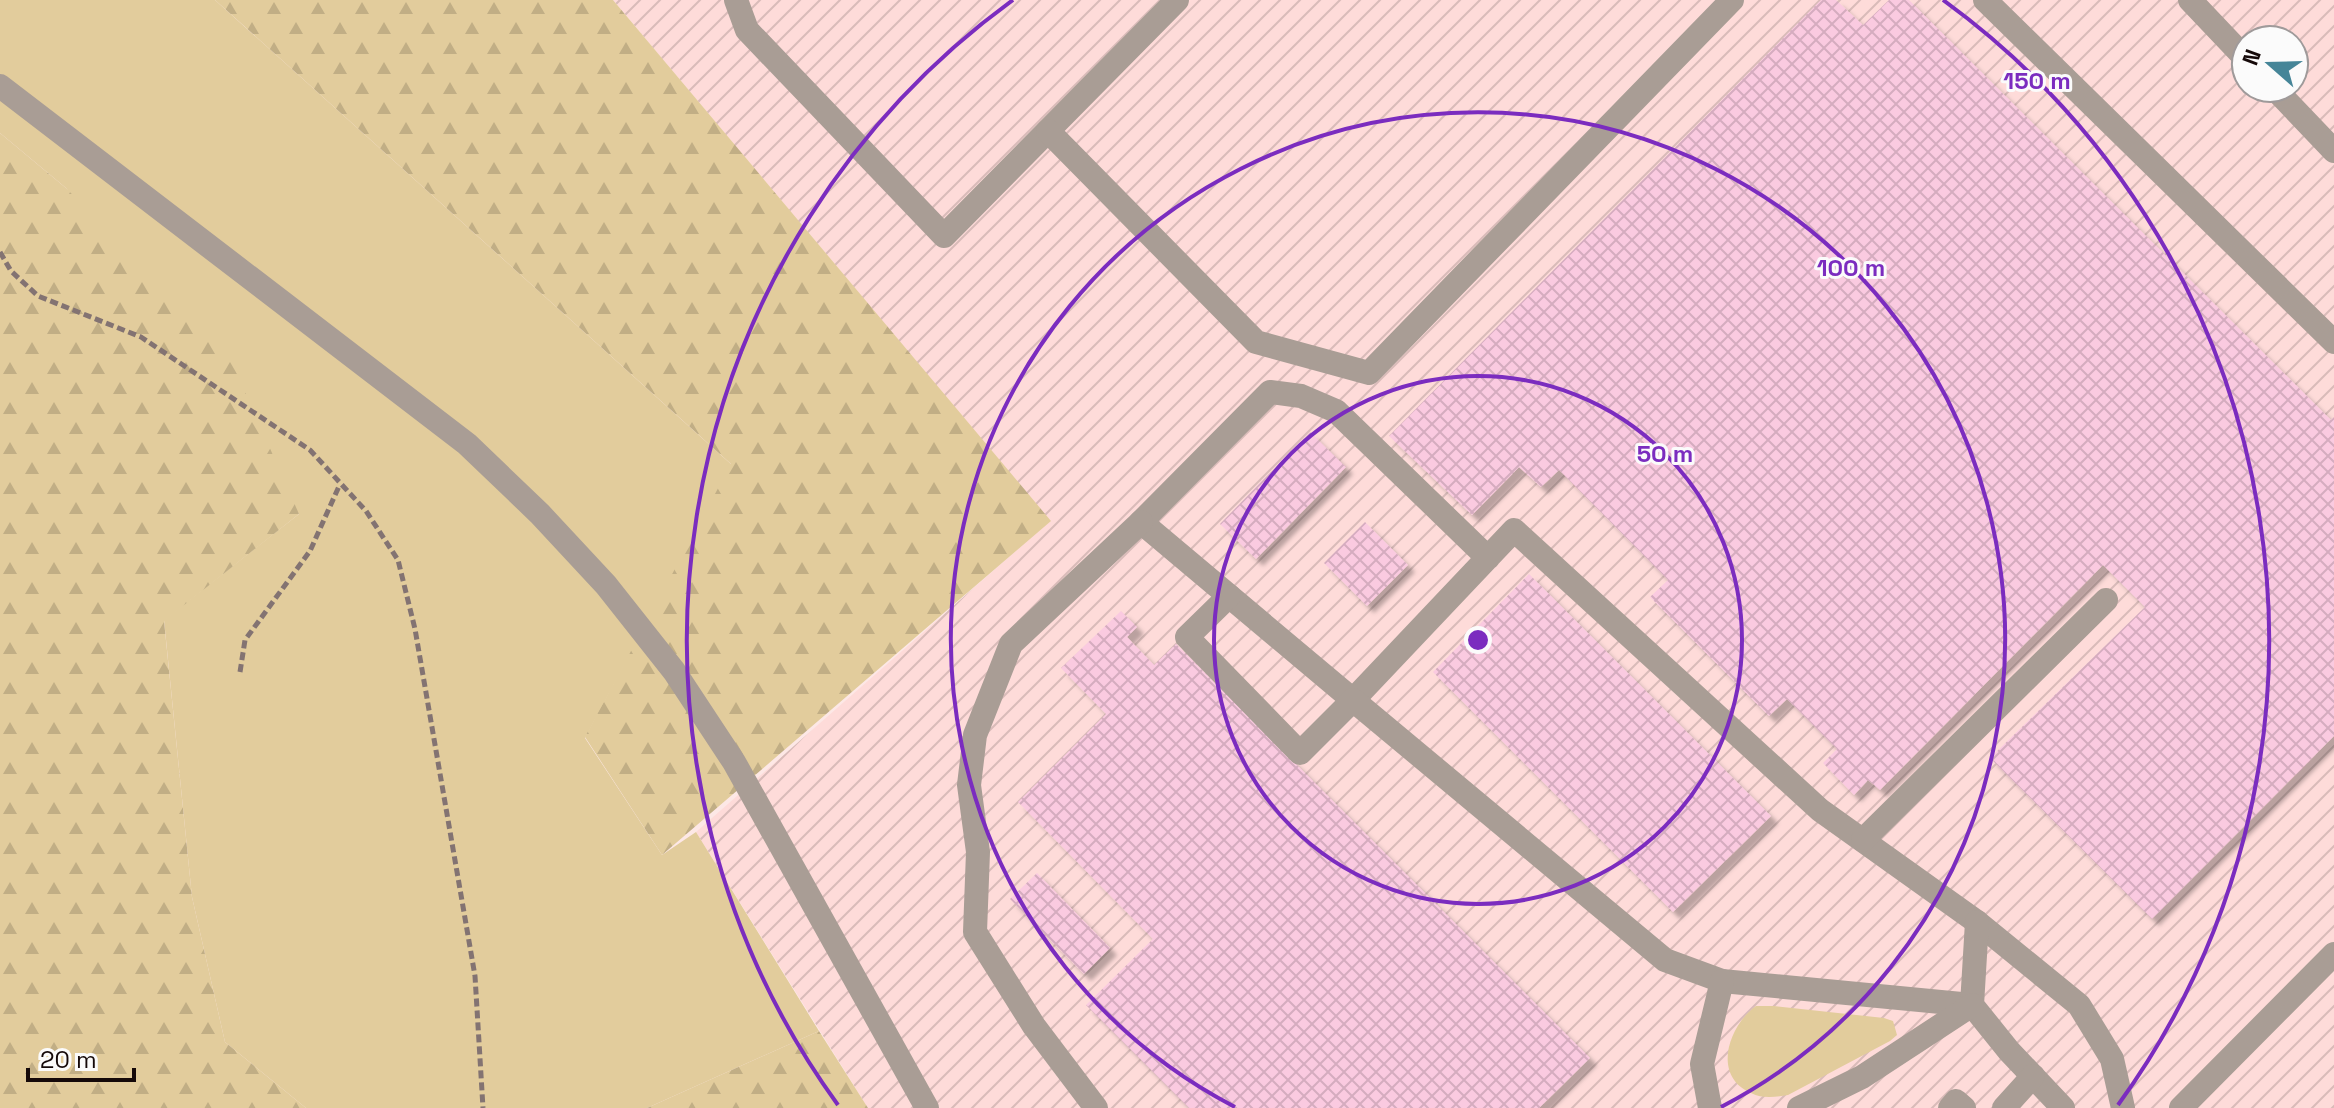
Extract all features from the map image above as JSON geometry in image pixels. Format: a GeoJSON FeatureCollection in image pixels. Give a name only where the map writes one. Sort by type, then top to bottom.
{"type":"FeatureCollection","features":[{"type":"Feature","properties":{"kind":"street"},"geometry":{"type":"LineString","coordinates":[[736,0],[747,30],[944,236],[1177,0]]}},
{"type":"Feature","properties":{"kind":"street"},"geometry":{"type":"LineString","coordinates":[[1048,131],[1256,342],[1369,373],[1732,0]]}},
{"type":"Feature","properties":{"kind":"street"},"geometry":{"type":"LineString","coordinates":[[1985,0],[2334,342]]}},
{"type":"Feature","properties":{"kind":"street"},"geometry":{"type":"LineString","coordinates":[[2190,0],[2230,42]]}},
{"type":"Feature","properties":{"kind":"street"},"geometry":{"type":"LineString","coordinates":[[0,86],[467,444],[540,514],[606,585],[674,671],[734,762],[927,1108]]}},
{"type":"Feature","properties":{"kind":"street"},"geometry":{"type":"LineString","coordinates":[[2289,104],[2334,151]]}},
{"type":"Feature","properties":{"kind":"street"},"geometry":{"type":"LineString","coordinates":[[1096,1108],[1034,1026],[975,932],[978,852],[969,785],[975,735],[1011,644],[1141,522],[1270,392],[1301,396],[1336,411],[1488,558]]}},
{"type":"Feature","properties":{"kind":"street"},"geometry":{"type":"LineString","coordinates":[[1141,522],[1665,960],[1722,981],[1972,1005],[2063,1108]]}},
{"type":"Feature","properties":{"kind":"street"},"geometry":{"type":"LineString","coordinates":[[1229,596],[1187,637],[1300,753],[1514,530],[1820,810],[1977,922],[2079,1005],[2112,1059],[2123,1108]]}},
{"type":"Feature","properties":{"kind":"street"},"geometry":{"type":"LineString","coordinates":[[1863,840],[2106,600]]}},
{"type":"Feature","properties":{"kind":"street"},"geometry":{"type":"LineString","coordinates":[[1972,1005],[1977,922]]}},
{"type":"Feature","properties":{"kind":"street"},"geometry":{"type":"LineString","coordinates":[[2181,1108],[2334,954]]}},
{"type":"Feature","properties":{"kind":"street"},"geometry":{"type":"LineString","coordinates":[[1710,1108],[1702,1064],[1722,981]]}},
{"type":"Feature","properties":{"kind":"street"},"geometry":{"type":"LineString","coordinates":[[1799,1108],[1862,1077],[1972,1005]]}},
{"type":"Feature","properties":{"kind":"street"},"geometry":{"type":"LineString","coordinates":[[2004,1108],[2033,1076]]}},
{"type":"Feature","properties":{"kind":"street"},"geometry":{"type":"LineString","coordinates":[[1950,1108],[1956,1101],[1964,1108]]}},
{"type":"Feature","properties":{"kind":"path"},"geometry":{"type":"LineString","coordinates":[[0,252],[11,271],[38,296],[141,337],[310,450],[366,511],[398,560],[415,629],[475,976],[483,1108]]}},
{"type":"Feature","properties":{"kind":"path"},"geometry":{"type":"LineString","coordinates":[[240,672],[245,640],[310,551],[340,484]]}},
{"type":"Feature","properties":{"kind":"shaded area"},"geometry":{"type":"Polygon","coordinates":[[[613,0],[2334,0],[2334,1108],[868,1108],[696,832],[1050,521],[613,0]]]}},
{"type":"Feature","properties":{"kind":"green space"},"geometry":{"type":"Polygon","coordinates":[[[0,0],[215,0],[732,465],[585,738],[662,855],[696,832],[819,1031],[647,1108],[306,1108],[225,1042],[192,897],[164,620],[299,514],[66,188],[0,133],[0,0]]]}},
{"type":"Feature","properties":{"kind":"green space"},"geometry":{"type":"Polygon","coordinates":[[[215,0],[613,0],[1051,521],[662,855],[585,737],[731,464],[215,0]]]}},
{"type":"Feature","properties":{"kind":"green space"},"geometry":{"type":"Polygon","coordinates":[[[0,133],[66,188],[230,358],[299,514],[164,621],[192,897],[225,1042],[306,1108],[0,1108],[0,133]]]}},
{"type":"Feature","properties":{"kind":"green space"},"geometry":{"type":"Polygon","coordinates":[[[1756,1006],[1884,1018],[1893,1021],[1897,1035],[1788,1095],[1760,1096],[1739,1085],[1731,1075],[1728,1063],[1732,1037],[1746,1014],[1756,1006]]]}},
{"type":"Feature","properties":{"kind":"green space"},"geometry":{"type":"Polygon","coordinates":[[[819,1031],[868,1108],[647,1108],[819,1031]]]}},
{"type":"Feature","properties":{"kind":"building"},"geometry":{"type":"Polygon","coordinates":[[[1821,0],[1836,0],[1863,25],[1889,0],[1909,0],[2331,420],[2334,417],[2334,736],[2152,919],[1990,758],[2145,607],[2103,565],[1880,790],[1868,780],[1854,795],[1823,763],[1837,749],[1787,699],[1769,716],[1650,597],[1668,580],[1559,470],[1541,487],[1519,467],[1472,515],[1389,436],[1821,0]]]}},
{"type":"Feature","properties":{"kind":"building"},"geometry":{"type":"Polygon","coordinates":[[[1310,432],[1346,467],[1256,559],[1220,524],[1310,432]]]}},
{"type":"Feature","properties":{"kind":"building"},"geometry":{"type":"Polygon","coordinates":[[[1365,522],[1408,565],[1367,606],[1324,563],[1365,522]]]}},
{"type":"Feature","properties":{"kind":"building"},"geometry":{"type":"Polygon","coordinates":[[[1529,574],[1771,816],[1673,912],[1433,672],[1529,574]]]}},
{"type":"Feature","properties":{"kind":"building"},"geometry":{"type":"Polygon","coordinates":[[[1121,611],[1137,627],[1127,637],[1154,665],[1176,644],[1590,1058],[1539,1108],[1189,1108],[1086,1005],[1153,939],[1018,802],[1106,714],[1061,668],[1121,611]]]}},
{"type":"Feature","properties":{"kind":"building"},"geometry":{"type":"Polygon","coordinates":[[[1037,873],[1110,948],[1084,974],[1010,899],[1037,873]]]}}]}
